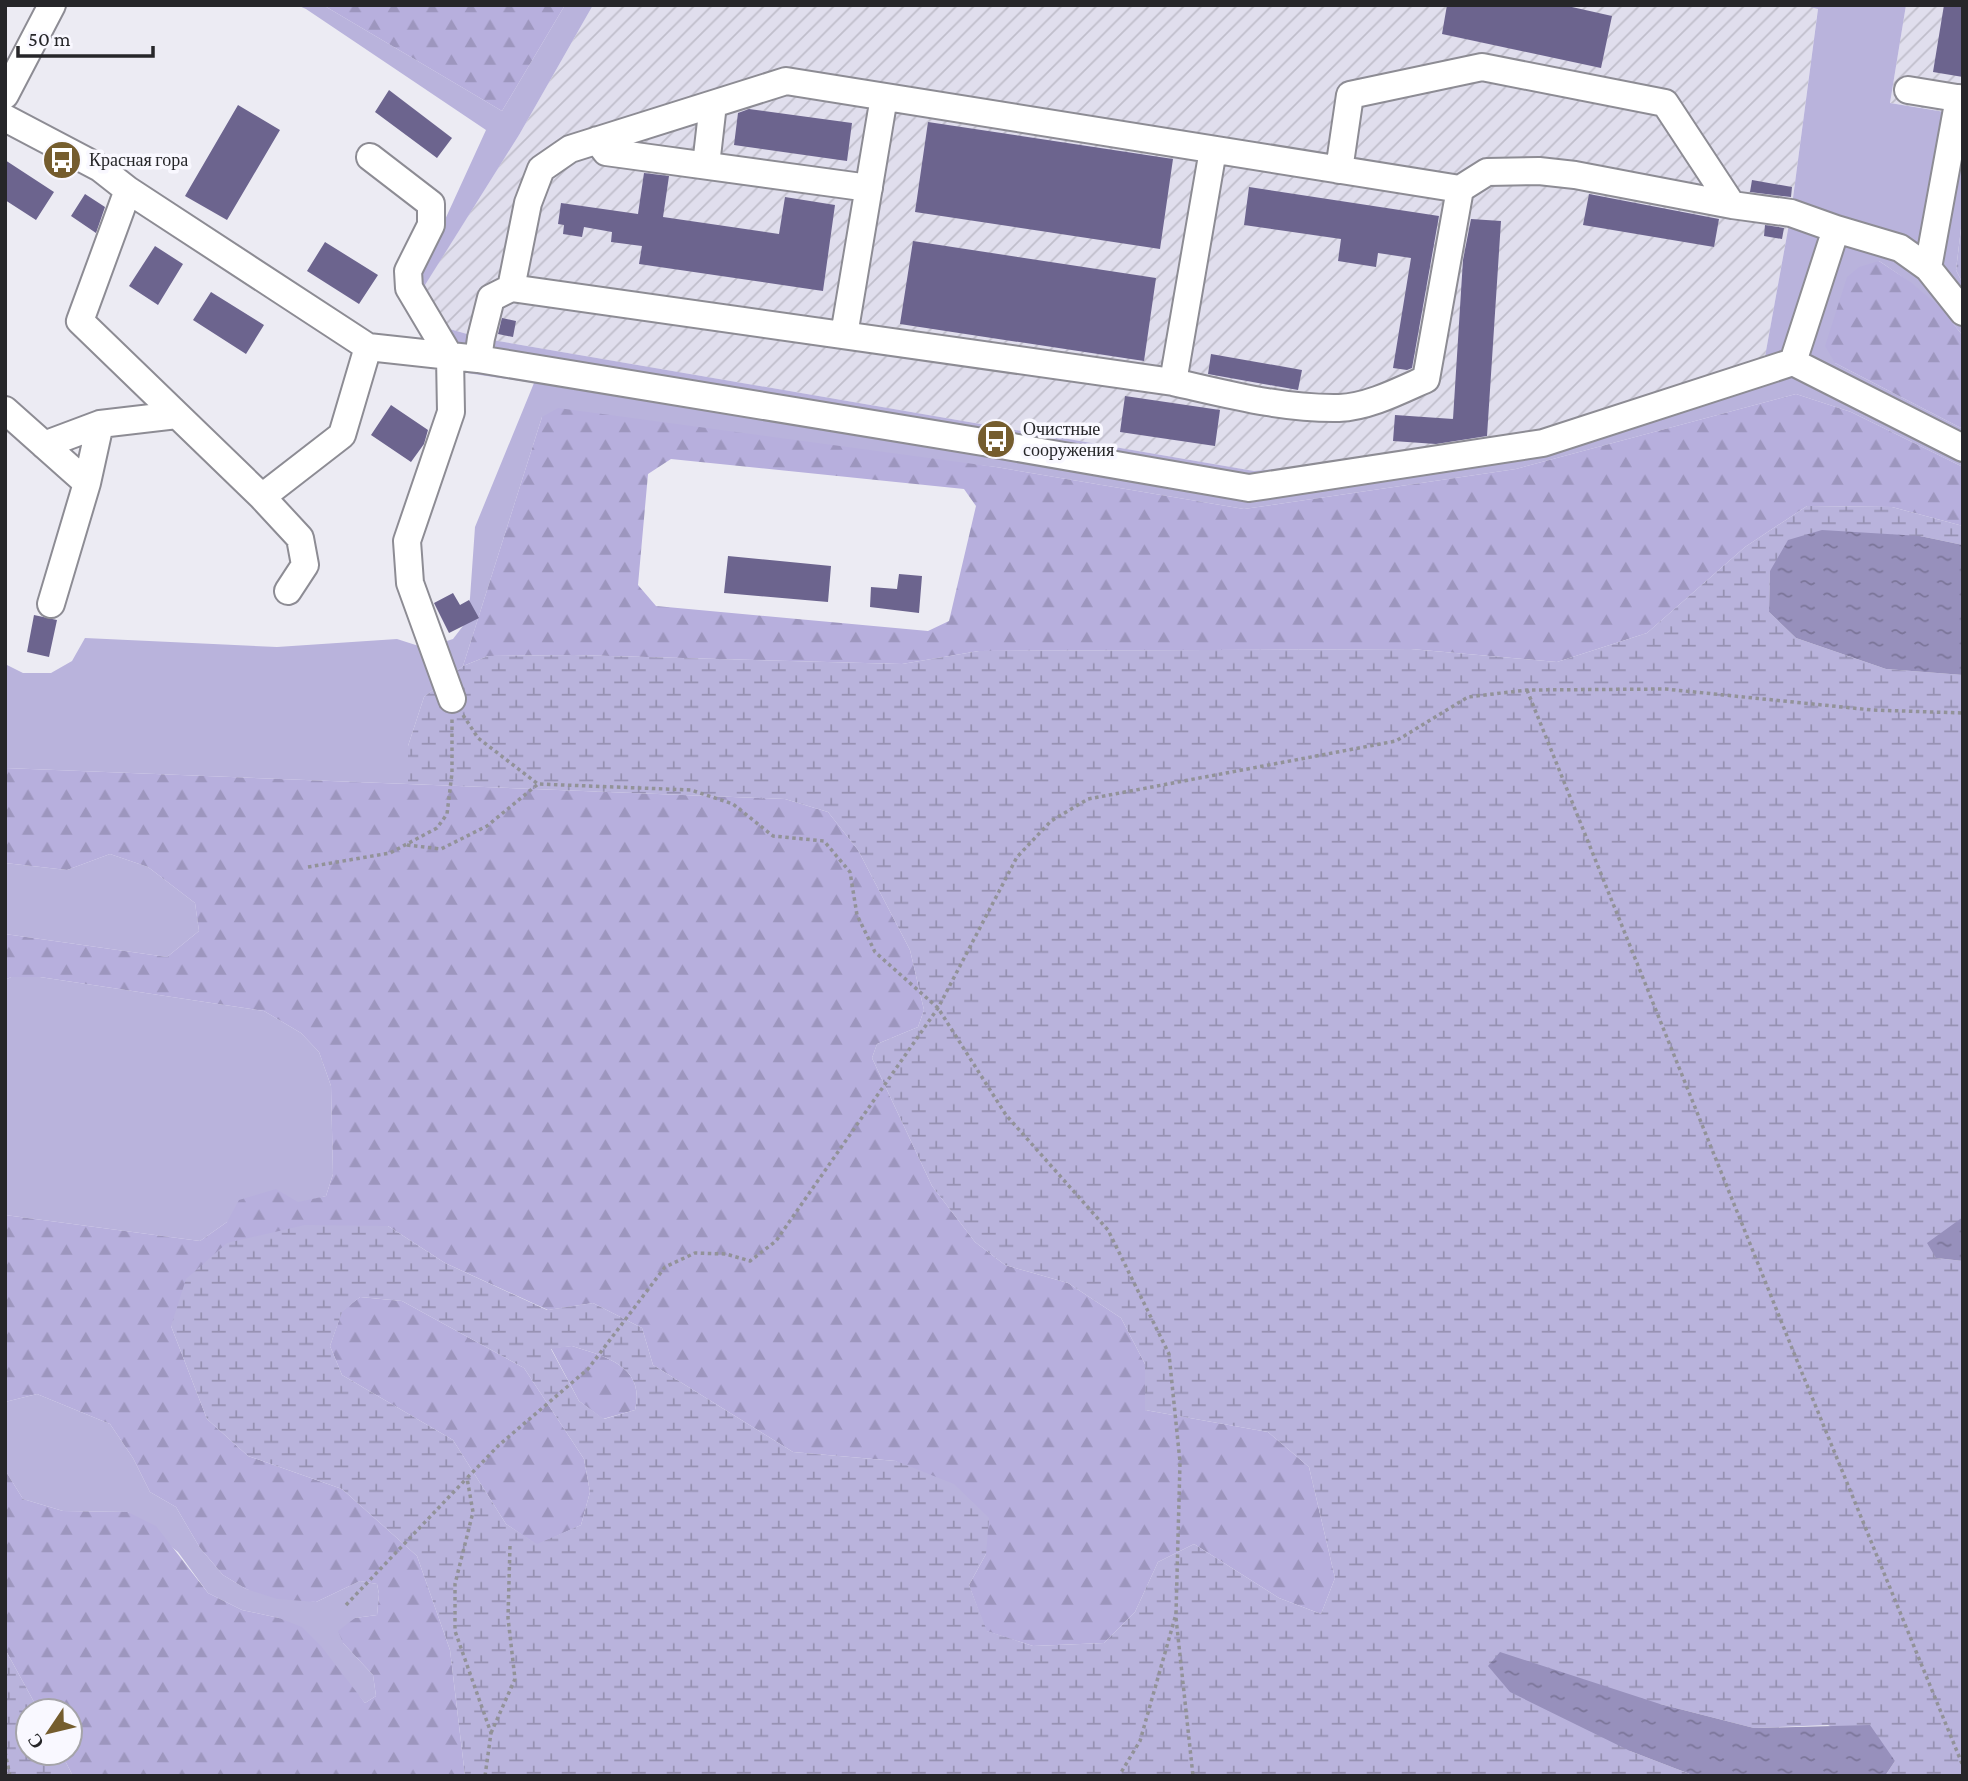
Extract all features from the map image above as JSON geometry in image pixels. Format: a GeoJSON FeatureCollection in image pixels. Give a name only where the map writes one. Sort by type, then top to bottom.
{"type":"FeatureCollection","features":[{"type":"Feature","properties":{"kind":"street"},"geometry":{"type":"LineString","coordinates":[[5,95],[52,5]]}},
{"type":"Feature","properties":{"kind":"street"},"geometry":{"type":"LineString","coordinates":[[1339,170],[1350,95],[1482,67],[1665,103],[1732,205]]}},
{"type":"Feature","properties":{"kind":"street"},"geometry":{"type":"LineString","coordinates":[[511,288],[528,203],[541,169],[570,149],[786,81],[1460,190],[1487,172],[1539,171],[1791,213],[1900,248],[1928,268],[1963,312]]}},
{"type":"Feature","properties":{"kind":"street"},"geometry":{"type":"LineString","coordinates":[[1908,90],[1961,98],[1928,268]]}},
{"type":"Feature","properties":{"kind":"street"},"geometry":{"type":"LineString","coordinates":[[844,335],[884,97]]}},
{"type":"Feature","properties":{"kind":"street"},"geometry":{"type":"LineString","coordinates":[[706,165],[713,104]]}},
{"type":"Feature","properties":{"kind":"street"},"geometry":{"type":"LineString","coordinates":[[5,118],[100,168],[128,190],[368,347],[478,359],[976,440],[1249,488],[1543,443],[1793,362],[1963,448]]}},
{"type":"Feature","properties":{"kind":"street"},"geometry":{"type":"LineString","coordinates":[[597,140],[606,152],[869,188]]}},
{"type":"Feature","properties":{"kind":"street"},"geometry":{"type":"LineString","coordinates":[[1173,382],[1213,150]]}},
{"type":"Feature","properties":{"kind":"street"},"geometry":{"type":"LineString","coordinates":[[370,156],[431,204],[431,225],[408,271],[409,288],[450,356],[451,412],[407,541],[410,583],[452,699]]}},
{"type":"Feature","properties":{"kind":"street"},"geometry":{"type":"LineString","coordinates":[[128,190],[80,321],[262,497],[300,538],[305,565],[288,592]]}},
{"type":"Feature","properties":{"kind":"street"},"geometry":{"type":"LineString","coordinates":[[478,359],[491,298],[511,288],[1173,382],[1265,403],[1340,408],[1385,397],[1426,379],[1460,190]]}},
{"type":"Feature","properties":{"kind":"street"},"geometry":{"type":"LineString","coordinates":[[1793,362],[1836,229]]}},
{"type":"Feature","properties":{"kind":"street"},"geometry":{"type":"LineString","coordinates":[[262,497],[342,435],[368,347]]}},
{"type":"Feature","properties":{"kind":"street"},"geometry":{"type":"LineString","coordinates":[[5,411],[87,483]]}},
{"type":"Feature","properties":{"kind":"street"},"geometry":{"type":"LineString","coordinates":[[44,445],[100,424],[177,415]]}},
{"type":"Feature","properties":{"kind":"street"},"geometry":{"type":"LineString","coordinates":[[51,604],[87,483],[100,424]]}},
{"type":"Feature","properties":{"kind":"path"},"geometry":{"type":"LineString","coordinates":[[346,1605],[499,1445],[588,1369],[664,1267],[695,1253],[726,1254],[750,1261],[776,1241],[937,1009],[1017,857],[1051,821],[1088,799],[1396,741],[1468,697],[1527,690],[1665,689],[1872,710],[1963,713]]}},
{"type":"Feature","properties":{"kind":"path"},"geometry":{"type":"LineString","coordinates":[[1527,690],[1963,1766]]}},
{"type":"Feature","properties":{"kind":"path"},"geometry":{"type":"LineString","coordinates":[[452,699],[478,738],[538,784],[691,790],[733,804],[774,836],[824,841],[850,873],[857,915],[876,952],[937,1009],[1006,1115],[1108,1230],[1169,1354],[1180,1462],[1176,1614],[1193,1776]]}},
{"type":"Feature","properties":{"kind":"path"},"geometry":{"type":"LineString","coordinates":[[308,867],[390,853],[437,828],[447,814],[452,774],[452,699]]}},
{"type":"Feature","properties":{"kind":"path"},"geometry":{"type":"LineString","coordinates":[[405,845],[441,849],[487,826],[538,784]]}},
{"type":"Feature","properties":{"kind":"path"},"geometry":{"type":"LineString","coordinates":[[467,1478],[474,1512],[455,1584],[455,1631],[491,1733]]}},
{"type":"Feature","properties":{"kind":"path"},"geometry":{"type":"LineString","coordinates":[[485,1776],[491,1733],[515,1679],[508,1618],[510,1545]]}},
{"type":"Feature","properties":{"kind":"path"},"geometry":{"type":"LineString","coordinates":[[1119,1776],[1140,1741],[1176,1614]]}},
{"type":"Feature","properties":{"kind":"path"},"geometry":{"type":"LineString","coordinates":[[5,1752],[10,1776]]}},
{"type":"Feature","properties":{"kind":"shaded area"},"geometry":{"type":"Polygon","coordinates":[[[593,5],[1802,5],[1818,8],[1791,213],[1764,362],[1487,448],[1254,471],[481,338],[446,328],[424,286],[519,135],[593,5]]]}},
{"type":"Feature","properties":{"kind":"shaded area"},"geometry":{"type":"Polygon","coordinates":[[[1906,5],[1963,5],[1963,115],[1890,103],[1906,5]]]}},
{"type":"Feature","properties":{"kind":"green space"},"geometry":{"type":"Polygon","coordinates":[[[297,5],[323,5],[502,111],[565,5],[593,5],[519,135],[425,285],[446,328],[481,338],[1254,471],[1487,448],[1764,362],[1791,213],[1818,9],[1802,5],[1906,5],[1890,103],[1963,115],[1963,212],[1956,270],[1963,284],[1963,336],[1924,294],[1879,261],[1835,363],[1963,429],[1963,467],[1851,412],[1796,394],[1516,469],[1244,509],[996,467],[542,417],[463,666],[424,697],[408,746],[408,784],[5,768],[5,664],[23,673],[51,673],[72,661],[85,638],[277,647],[397,639],[425,648],[453,639],[466,622],[475,527],[534,383],[467,373],[441,333],[416,283],[486,130],[297,5]]]}},
{"type":"Feature","properties":{"kind":"green space"},"geometry":{"type":"Polygon","coordinates":[[[323,5],[565,5],[502,111],[323,5]]]}},
{"type":"Feature","properties":{"kind":"green space"},"geometry":{"type":"Polygon","coordinates":[[[1963,212],[1963,284],[1956,270],[1963,212]]]}},
{"type":"Feature","properties":{"kind":"green space"},"geometry":{"type":"Polygon","coordinates":[[[1879,261],[1912,283],[1940,307],[1963,336],[1963,429],[1835,363],[1825,346],[1847,277],[1859,267],[1879,261]]]}},
{"type":"Feature","properties":{"kind":"green space"},"geometry":{"type":"Polygon","coordinates":[[[1796,394],[1851,412],[1963,467],[1963,526],[1892,507],[1807,506],[1745,547],[1647,633],[1557,662],[1411,649],[979,651],[902,664],[574,655],[488,656],[463,666],[542,417],[558,408],[996,467],[1244,509],[1516,469],[1796,394]],[[671,459],[648,474],[638,585],[656,606],[928,631],[949,621],[976,506],[964,489],[671,459]]]}},
{"type":"Feature","properties":{"kind":"green space"},"geometry":{"type":"Polygon","coordinates":[[[1807,506],[1892,507],[1963,526],[1963,545],[1920,536],[1770,571],[1769,612],[1796,638],[1886,669],[1963,675],[1963,1217],[1936,1258],[1963,1261],[1963,1776],[1885,1776],[1895,1761],[1828,1725],[1754,1728],[1660,1704],[1630,1751],[1695,1776],[465,1776],[450,1650],[417,1556],[342,1489],[248,1456],[207,1419],[171,1326],[186,1279],[227,1243],[305,1225],[388,1226],[445,1263],[547,1310],[593,1303],[642,1328],[653,1365],[793,1452],[896,1461],[954,1484],[989,1518],[986,1554],[969,1585],[987,1631],[1033,1646],[1104,1643],[1135,1612],[1158,1562],[1194,1544],[1279,1598],[1321,1614],[1335,1578],[1309,1467],[1268,1432],[1145,1410],[1145,1364],[1121,1318],[1068,1283],[1005,1265],[975,1242],[932,1186],[872,1058],[877,1044],[918,1027],[924,1010],[910,950],[858,850],[828,812],[785,799],[408,784],[408,746],[424,697],[463,666],[488,656],[574,655],[902,664],[979,651],[1411,649],[1557,662],[1647,633],[1745,547],[1807,506]],[[360,1297],[342,1312],[330,1346],[342,1375],[453,1440],[506,1524],[537,1544],[581,1525],[590,1492],[584,1459],[524,1368],[402,1301],[360,1297]],[[572,1346],[551,1349],[579,1401],[604,1419],[635,1410],[637,1395],[628,1373],[609,1359],[572,1346]]]}},
{"type":"Feature","properties":{"kind":"green space"},"geometry":{"type":"Polygon","coordinates":[[[5,768],[785,799],[828,812],[858,850],[910,950],[924,1010],[918,1027],[877,1044],[872,1058],[932,1186],[975,1242],[1005,1265],[1068,1283],[1121,1318],[1145,1364],[1145,1410],[1268,1432],[1309,1467],[1335,1578],[1321,1614],[1279,1598],[1194,1544],[1158,1562],[1135,1612],[1104,1643],[1033,1646],[986,1631],[969,1585],[986,1554],[896,1461],[793,1452],[653,1365],[642,1328],[593,1303],[548,1310],[445,1263],[388,1226],[171,1326],[207,1419],[248,1456],[342,1489],[417,1556],[450,1650],[465,1776],[73,1776],[68,1767],[84,1767],[84,1697],[31,1697],[5,1649],[5,1470],[23,1499],[63,1511],[128,1512],[156,1526],[208,1593],[242,1610],[279,1618],[302,1627],[321,1646],[365,1703],[376,1696],[373,1675],[343,1643],[338,1631],[355,1618],[377,1615],[379,1594],[377,1584],[360,1581],[316,1602],[277,1599],[246,1589],[223,1575],[200,1548],[176,1507],[150,1492],[133,1458],[110,1424],[37,1394],[5,1402],[5,1215],[200,1241],[227,1222],[239,1200],[276,1189],[298,1202],[326,1196],[333,1174],[331,1086],[319,1052],[301,1033],[264,1011],[40,977],[11,977],[5,980],[5,934],[167,957],[199,931],[195,903],[148,867],[110,854],[67,870],[5,863],[5,768]]]}},
{"type":"Feature","properties":{"kind":"green space"},"geometry":{"type":"Polygon","coordinates":[[[110,854],[148,867],[195,903],[199,931],[167,957],[5,934],[5,863],[67,870],[110,854]]]}},
{"type":"Feature","properties":{"kind":"green space"},"geometry":{"type":"Polygon","coordinates":[[[11,977],[40,977],[264,1011],[301,1033],[319,1052],[331,1086],[333,1174],[326,1196],[227,1222],[200,1241],[5,1215],[5,980],[11,977]]]}},
{"type":"Feature","properties":{"kind":"green space"},"geometry":{"type":"Polygon","coordinates":[[[360,1297],[402,1301],[524,1368],[584,1459],[590,1492],[581,1525],[537,1545],[506,1524],[453,1440],[342,1375],[330,1346],[342,1311],[360,1297]]]}},
{"type":"Feature","properties":{"kind":"green space"},"geometry":{"type":"Polygon","coordinates":[[[572,1346],[609,1359],[628,1373],[637,1395],[635,1410],[603,1419],[579,1401],[551,1348],[572,1346]]]}},
{"type":"Feature","properties":{"kind":"green space"},"geometry":{"type":"Polygon","coordinates":[[[37,1394],[110,1424],[133,1458],[150,1492],[176,1507],[200,1548],[223,1575],[246,1589],[316,1602],[360,1581],[377,1584],[377,1615],[355,1618],[343,1643],[373,1675],[376,1696],[365,1703],[345,1680],[279,1618],[242,1610],[208,1593],[178,1552],[128,1512],[63,1511],[23,1499],[5,1470],[5,1402],[37,1394]]]}},
{"type":"Feature","properties":{"kind":"green space"},"geometry":{"type":"Polygon","coordinates":[[[5,1649],[31,1697],[14,1697],[14,1767],[68,1767],[73,1776],[5,1776],[5,1649]]]}},
{"type":"Feature","properties":{"kind":"water"},"geometry":{"type":"Polygon","coordinates":[[[1822,530],[1920,536],[1963,545],[1963,675],[1886,669],[1796,638],[1769,612],[1770,571],[1788,540],[1822,530]]]}},
{"type":"Feature","properties":{"kind":"water"},"geometry":{"type":"Polygon","coordinates":[[[1963,1217],[1963,1261],[1936,1258],[1927,1243],[1963,1217]]]}},
{"type":"Feature","properties":{"kind":"water"},"geometry":{"type":"Polygon","coordinates":[[[1500,1652],[1660,1704],[1754,1728],[1870,1725],[1895,1761],[1885,1776],[1695,1776],[1630,1751],[1510,1692],[1488,1666],[1500,1652]]]}},
{"type":"Feature","properties":{"kind":"building"},"geometry":{"type":"Polygon","coordinates":[[[1447,5],[1563,5],[1612,16],[1601,68],[1442,34],[1447,5]]]}},
{"type":"Feature","properties":{"kind":"building"},"geometry":{"type":"Polygon","coordinates":[[[1944,5],[1963,5],[1963,77],[1933,72],[1944,5]]]}},
{"type":"Feature","properties":{"kind":"building"},"geometry":{"type":"Polygon","coordinates":[[[389,90],[452,138],[437,158],[375,112],[389,90]]]}},
{"type":"Feature","properties":{"kind":"building"},"geometry":{"type":"Polygon","coordinates":[[[238,105],[280,130],[227,220],[185,196],[238,105]]]}},
{"type":"Feature","properties":{"kind":"building"},"geometry":{"type":"Polygon","coordinates":[[[749,109],[852,123],[847,161],[734,145],[738,113],[749,109]]]}},
{"type":"Feature","properties":{"kind":"building"},"geometry":{"type":"Polygon","coordinates":[[[928,122],[1173,159],[1160,249],[915,212],[928,122]]]}},
{"type":"Feature","properties":{"kind":"building"},"geometry":{"type":"Polygon","coordinates":[[[5,160],[54,192],[36,220],[5,200],[5,160]]]}},
{"type":"Feature","properties":{"kind":"building"},"geometry":{"type":"Polygon","coordinates":[[[644,173],[669,176],[663,217],[779,234],[785,197],[835,205],[823,291],[639,264],[642,246],[611,242],[612,232],[584,227],[582,237],[563,234],[564,225],[558,224],[561,203],[638,214],[644,173]]]}},
{"type":"Feature","properties":{"kind":"building"},"geometry":{"type":"Polygon","coordinates":[[[1752,180],[1792,187],[1791,197],[1750,192],[1752,180]]]}},
{"type":"Feature","properties":{"kind":"building"},"geometry":{"type":"Polygon","coordinates":[[[1249,187],[1439,216],[1412,368],[1393,368],[1411,258],[1378,253],[1376,267],[1338,261],[1341,239],[1244,225],[1249,187]]]}},
{"type":"Feature","properties":{"kind":"building"},"geometry":{"type":"Polygon","coordinates":[[[85,194],[105,207],[96,233],[71,216],[85,194]]]}},
{"type":"Feature","properties":{"kind":"building"},"geometry":{"type":"Polygon","coordinates":[[[1589,194],[1719,219],[1714,247],[1583,225],[1589,194]]]}},
{"type":"Feature","properties":{"kind":"building"},"geometry":{"type":"Polygon","coordinates":[[[1471,219],[1501,221],[1487,436],[1436,444],[1393,441],[1395,415],[1453,419],[1463,260],[1471,219]]]}},
{"type":"Feature","properties":{"kind":"building"},"geometry":{"type":"Polygon","coordinates":[[[1765,225],[1784,228],[1782,239],[1764,236],[1765,225]]]}},
{"type":"Feature","properties":{"kind":"building"},"geometry":{"type":"Polygon","coordinates":[[[913,241],[1156,278],[1144,361],[900,324],[913,241]]]}},
{"type":"Feature","properties":{"kind":"building"},"geometry":{"type":"Polygon","coordinates":[[[325,242],[378,275],[359,304],[307,271],[325,242]]]}},
{"type":"Feature","properties":{"kind":"building"},"geometry":{"type":"Polygon","coordinates":[[[155,246],[183,264],[158,305],[129,286],[155,246]]]}},
{"type":"Feature","properties":{"kind":"building"},"geometry":{"type":"Polygon","coordinates":[[[211,292],[264,325],[246,354],[193,320],[211,292]]]}},
{"type":"Feature","properties":{"kind":"building"},"geometry":{"type":"Polygon","coordinates":[[[502,318],[516,321],[513,337],[498,334],[502,318]]]}},
{"type":"Feature","properties":{"kind":"building"},"geometry":{"type":"Polygon","coordinates":[[[1211,354],[1302,370],[1298,390],[1208,374],[1211,354]]]}},
{"type":"Feature","properties":{"kind":"building"},"geometry":{"type":"Polygon","coordinates":[[[1125,396],[1220,410],[1215,446],[1120,432],[1125,396]]]}},
{"type":"Feature","properties":{"kind":"building"},"geometry":{"type":"Polygon","coordinates":[[[391,405],[428,430],[424,444],[411,462],[371,435],[391,405]]]}},
{"type":"Feature","properties":{"kind":"building"},"geometry":{"type":"Polygon","coordinates":[[[728,556],[831,566],[828,602],[724,593],[728,556]]]}},
{"type":"Feature","properties":{"kind":"building"},"geometry":{"type":"Polygon","coordinates":[[[899,574],[922,576],[919,613],[870,607],[871,587],[897,589],[899,574]]]}},
{"type":"Feature","properties":{"kind":"building"},"geometry":{"type":"Polygon","coordinates":[[[453,593],[460,605],[469,600],[479,618],[449,633],[434,603],[453,593]]]}},
{"type":"Feature","properties":{"kind":"building"},"geometry":{"type":"Polygon","coordinates":[[[34,615],[57,620],[49,657],[27,652],[34,615]]]}},
{"type":"Feature","properties":{"kind":"place","name":"Красная гора"},"geometry":{"type":"Point","coordinates":[62,160]}},
{"type":"Feature","properties":{"kind":"place","name":"Очистные сооружения"},"geometry":{"type":"Point","coordinates":[996,439]}}]}
